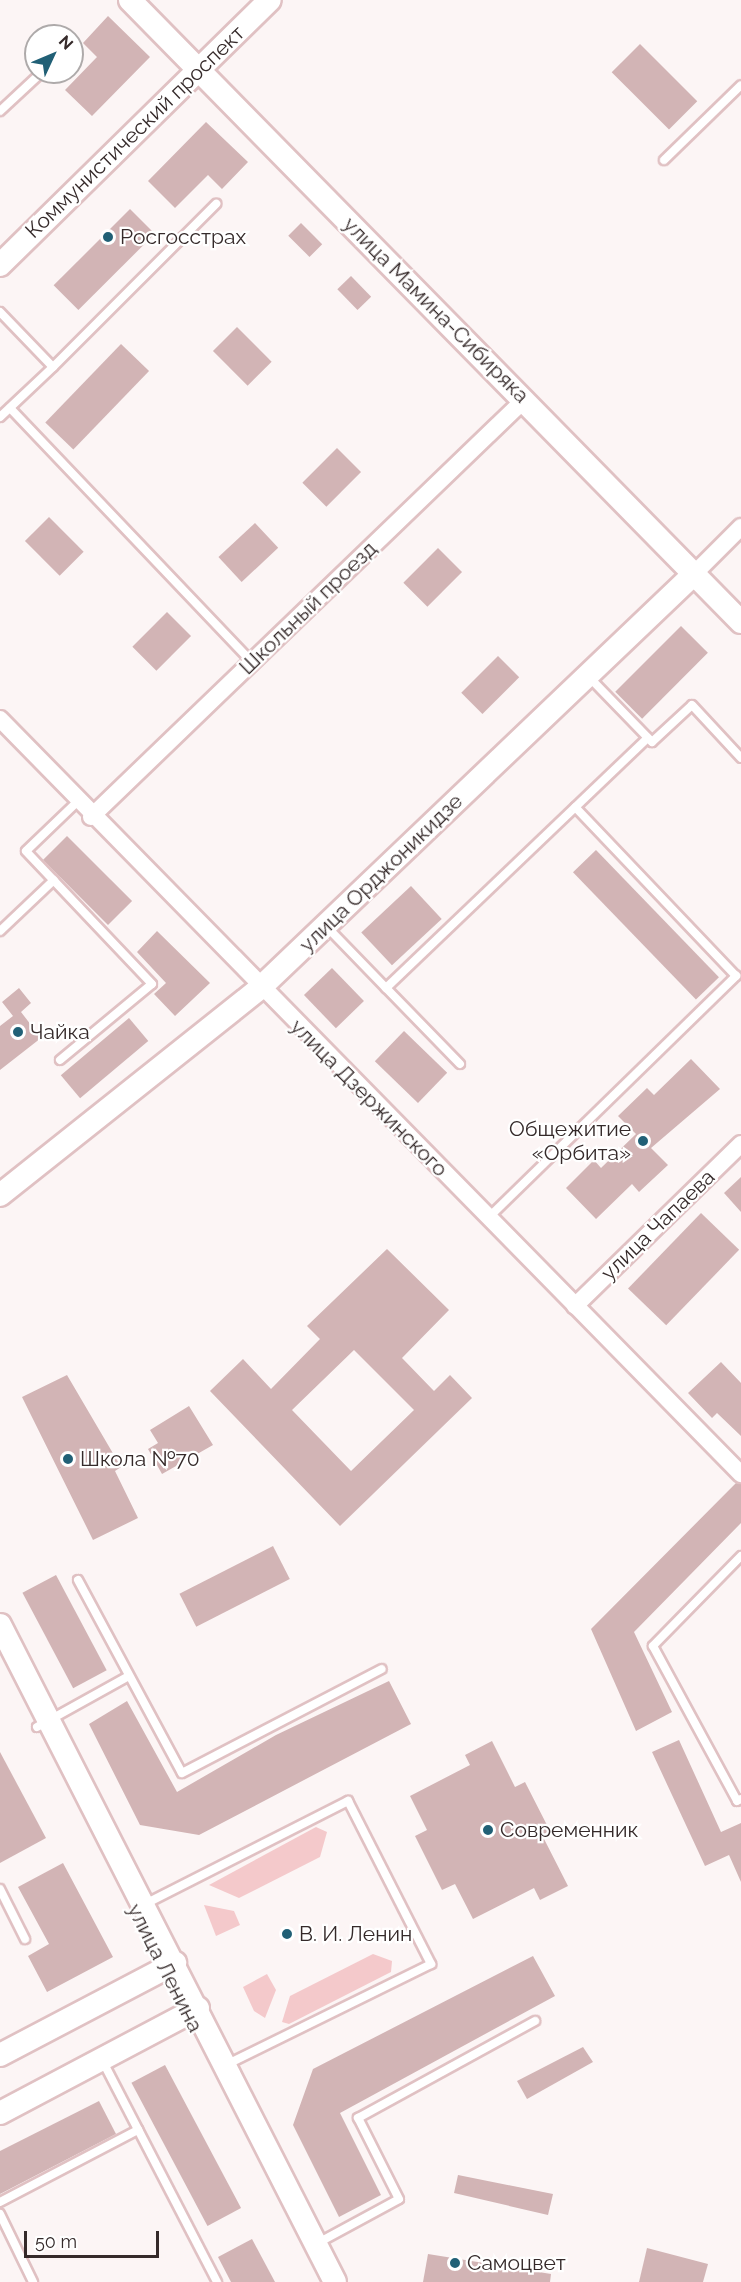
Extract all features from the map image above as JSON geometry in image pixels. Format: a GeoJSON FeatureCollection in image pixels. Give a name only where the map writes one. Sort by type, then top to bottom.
{"type":"FeatureCollection","features":[{"type":"Feature","properties":{"kind":"main road","name":"улица Мамина-Сибиряка"},"geometry":{"type":"LineString","coordinates":[[129,0],[525,399],[741,622]]}},
{"type":"Feature","properties":{"kind":"main road","name":"Коммунистический проспект"},"geometry":{"type":"LineString","coordinates":[[0,264],[270,0]]}},
{"type":"Feature","properties":{"kind":"main road","name":"улица Орджоникидзе"},"geometry":{"type":"LineString","coordinates":[[0,1195],[259,988],[695,573]]}},
{"type":"Feature","properties":{"kind":"main road"},"geometry":{"type":"LineString","coordinates":[[0,1625],[44,1724]]}},
{"type":"Feature","properties":{"kind":"main road","name":"улица Ленина"},"geometry":{"type":"LineString","coordinates":[[0,1657],[44,1724],[148,1903],[170,1966],[194,2011],[230,2063],[322,2282]]}},
{"type":"Feature","properties":{"kind":"main road"},"geometry":{"type":"LineString","coordinates":[[0,2055],[170,1966]]}},
{"type":"Feature","properties":{"kind":"main road"},"geometry":{"type":"LineString","coordinates":[[0,2113],[194,2011]]}},
{"type":"Feature","properties":{"kind":"main road"},"geometry":{"type":"LineString","coordinates":[[230,2063],[335,2282]]}},
{"type":"Feature","properties":{"kind":"street","name":"Школьный проезд"},"geometry":{"type":"LineString","coordinates":[[91,817],[525,399]]}},
{"type":"Feature","properties":{"kind":"street","name":"улица Орджоникидзе"},"geometry":{"type":"LineString","coordinates":[[695,573],[741,527]]}},
{"type":"Feature","properties":{"kind":"street","name":"улица Дзержинского"},"geometry":{"type":"LineString","coordinates":[[0,719],[91,817],[741,1474]]}},
{"type":"Feature","properties":{"kind":"street","name":"улица Чапаева"},"geometry":{"type":"LineString","coordinates":[[575,1306],[741,1144]]}},
{"type":"Feature","properties":{"kind":"lane"},"geometry":{"type":"LineString","coordinates":[[0,111],[29,84]]}},
{"type":"Feature","properties":{"kind":"lane"},"geometry":{"type":"LineString","coordinates":[[664,160],[741,85]]}},
{"type":"Feature","properties":{"kind":"lane"},"geometry":{"type":"LineString","coordinates":[[0,417],[216,204]]}},
{"type":"Feature","properties":{"kind":"lane"},"geometry":{"type":"LineString","coordinates":[[0,312],[53,367]]}},
{"type":"Feature","properties":{"kind":"lane"},"geometry":{"type":"LineString","coordinates":[[10,408],[252,662]]}},
{"type":"Feature","properties":{"kind":"lane"},"geometry":{"type":"LineString","coordinates":[[588,676],[652,742],[692,705],[741,758]]}},
{"type":"Feature","properties":{"kind":"lane"},"geometry":{"type":"LineString","coordinates":[[386,988],[648,738]]}},
{"type":"Feature","properties":{"kind":"lane"},"geometry":{"type":"LineString","coordinates":[[60,1060],[152,984],[26,851],[77,802]]}},
{"type":"Feature","properties":{"kind":"lane"},"geometry":{"type":"LineString","coordinates":[[488,1218],[736,976],[575,807]]}},
{"type":"Feature","properties":{"kind":"lane"},"geometry":{"type":"LineString","coordinates":[[0,931],[54,880]]}},
{"type":"Feature","properties":{"kind":"lane"},"geometry":{"type":"LineString","coordinates":[[326,926],[460,1064]]}},
{"type":"Feature","properties":{"kind":"lane"},"geometry":{"type":"LineString","coordinates":[[741,1556],[653,1646],[736,1801],[741,1798]]}},
{"type":"Feature","properties":{"kind":"lane"},"geometry":{"type":"LineString","coordinates":[[78,1580],[182,1773],[382,1669]]}},
{"type":"Feature","properties":{"kind":"lane"},"geometry":{"type":"LineString","coordinates":[[44,1724],[129,1676]]}},
{"type":"Feature","properties":{"kind":"lane"},"geometry":{"type":"LineString","coordinates":[[148,1903],[348,1801],[431,1964],[230,2063]]}},
{"type":"Feature","properties":{"kind":"lane"},"geometry":{"type":"LineString","coordinates":[[0,1889],[25,1939]]}},
{"type":"Feature","properties":{"kind":"lane"},"geometry":{"type":"LineString","coordinates":[[316,2244],[399,2199],[358,2118],[535,2021]]}},
{"type":"Feature","properties":{"kind":"lane"},"geometry":{"type":"LineString","coordinates":[[102,2059],[217,2282]]}},
{"type":"Feature","properties":{"kind":"lane"},"geometry":{"type":"LineString","coordinates":[[0,2202],[138,2130]]}},
{"type":"Feature","properties":{"kind":"lane"},"geometry":{"type":"LineString","coordinates":[[0,2214],[33,2282]]}},
{"type":"Feature","properties":{"kind":"shaded area"},"geometry":{"type":"Polygon","coordinates":[[[316,1827],[327,1832],[320,1857],[239,1898],[209,1885],[316,1827]]]}},
{"type":"Feature","properties":{"kind":"shaded area"},"geometry":{"type":"Polygon","coordinates":[[[204,1905],[234,1911],[240,1925],[216,1936],[204,1905]]]}},
{"type":"Feature","properties":{"kind":"shaded area"},"geometry":{"type":"Polygon","coordinates":[[[373,1954],[392,1961],[391,1972],[289,2024],[282,2022],[290,1996],[373,1954]]]}},
{"type":"Feature","properties":{"kind":"shaded area"},"geometry":{"type":"Polygon","coordinates":[[[267,1974],[276,1990],[265,2018],[254,2011],[243,1987],[267,1974]]]}},
{"type":"Feature","properties":{"kind":"building"},"geometry":{"type":"Polygon","coordinates":[[[108,16],[150,57],[92,116],[65,90],[71,84],[84,84],[84,70],[97,57],[84,42],[108,16]]]}},
{"type":"Feature","properties":{"kind":"building"},"geometry":{"type":"Polygon","coordinates":[[[640,44],[697,101],[669,130],[612,72],[640,44]]]}},
{"type":"Feature","properties":{"kind":"building"},"geometry":{"type":"Polygon","coordinates":[[[206,122],[248,162],[222,189],[208,175],[175,208],[148,181],[206,122]]]}},
{"type":"Feature","properties":{"kind":"building"},"geometry":{"type":"Polygon","coordinates":[[[130,209],[155,234],[78,310],[54,285],[130,209]]]}},
{"type":"Feature","properties":{"kind":"building"},"geometry":{"type":"Polygon","coordinates":[[[301,223],[322,244],[309,257],[288,236],[301,223]]]}},
{"type":"Feature","properties":{"kind":"building"},"geometry":{"type":"Polygon","coordinates":[[[351,276],[371,297],[357,310],[337,289],[351,276]]]}},
{"type":"Feature","properties":{"kind":"building"},"geometry":{"type":"Polygon","coordinates":[[[237,327],[272,362],[248,386],[213,351],[237,327]]]}},
{"type":"Feature","properties":{"kind":"building"},"geometry":{"type":"Polygon","coordinates":[[[121,344],[149,371],[73,449],[45,422],[121,344]]]}},
{"type":"Feature","properties":{"kind":"building"},"geometry":{"type":"Polygon","coordinates":[[[337,448],[361,472],[326,507],[302,483],[337,448]]]}},
{"type":"Feature","properties":{"kind":"building"},"geometry":{"type":"Polygon","coordinates":[[[49,517],[84,552],[60,576],[25,541],[49,517]]]}},
{"type":"Feature","properties":{"kind":"building"},"geometry":{"type":"Polygon","coordinates":[[[255,523],[278,548],[242,582],[218,557],[255,523]]]}},
{"type":"Feature","properties":{"kind":"building"},"geometry":{"type":"Polygon","coordinates":[[[438,548],[462,572],[427,607],[403,583],[438,548]]]}},
{"type":"Feature","properties":{"kind":"building"},"geometry":{"type":"Polygon","coordinates":[[[167,612],[191,636],[156,671],[132,647],[167,612]]]}},
{"type":"Feature","properties":{"kind":"building"},"geometry":{"type":"Polygon","coordinates":[[[681,626],[708,653],[642,719],[615,692],[681,626]]]}},
{"type":"Feature","properties":{"kind":"building"},"geometry":{"type":"Polygon","coordinates":[[[498,656],[519,677],[482,714],[461,693],[498,656]]]}},
{"type":"Feature","properties":{"kind":"building"},"geometry":{"type":"Polygon","coordinates":[[[67,836],[132,901],[108,925],[43,860],[67,836]]]}},
{"type":"Feature","properties":{"kind":"building"},"geometry":{"type":"Polygon","coordinates":[[[596,850],[719,977],[696,1000],[573,872],[596,850]]]}},
{"type":"Feature","properties":{"kind":"building"},"geometry":{"type":"Polygon","coordinates":[[[411,886],[442,919],[392,965],[361,932],[411,886]]]}},
{"type":"Feature","properties":{"kind":"building"},"geometry":{"type":"Polygon","coordinates":[[[157,931],[210,983],[175,1016],[154,994],[166,983],[137,952],[157,931]]]}},
{"type":"Feature","properties":{"kind":"building"},"geometry":{"type":"Polygon","coordinates":[[[332,968],[364,1001],[336,1028],[304,995],[332,968]]]}},
{"type":"Feature","properties":{"kind":"building","name":"Чайка"},"geometry":{"type":"Polygon","coordinates":[[[19,988],[31,1003],[21,1012],[41,1038],[0,1070],[0,1026],[13,1016],[2,1002],[19,988]]]}},
{"type":"Feature","properties":{"kind":"building"},"geometry":{"type":"Polygon","coordinates":[[[129,1018],[148,1041],[80,1098],[61,1075],[129,1018]]]}},
{"type":"Feature","properties":{"kind":"building"},"geometry":{"type":"Polygon","coordinates":[[[404,1031],[447,1073],[418,1103],[375,1061],[404,1031]]]}},
{"type":"Feature","properties":{"kind":"building","name":"Общежитие «Орбита»"},"geometry":{"type":"Polygon","coordinates":[[[691,1059],[720,1089],[651,1148],[668,1165],[639,1192],[632,1184],[596,1219],[566,1188],[594,1160],[601,1168],[636,1134],[618,1116],[647,1088],[654,1095],[691,1059]]]}},
{"type":"Feature","properties":{"kind":"building"},"geometry":{"type":"Polygon","coordinates":[[[741,1177],[741,1212],[724,1193],[741,1177]]]}},
{"type":"Feature","properties":{"kind":"building"},"geometry":{"type":"Polygon","coordinates":[[[701,1213],[739,1250],[666,1325],[628,1289],[701,1213]]]}},
{"type":"Feature","properties":{"kind":"building"},"geometry":{"type":"Polygon","coordinates":[[[387,1249],[449,1310],[402,1358],[434,1391],[450,1375],[472,1398],[340,1526],[210,1391],[243,1359],[271,1389],[320,1339],[307,1326],[387,1249]],[[354,1350],[292,1410],[351,1471],[414,1410],[354,1350]]]}},
{"type":"Feature","properties":{"kind":"building"},"geometry":{"type":"Polygon","coordinates":[[[721,1362],[741,1383],[741,1436],[717,1413],[712,1418],[688,1393],[721,1362]]]}},
{"type":"Feature","properties":{"kind":"building"},"geometry":{"type":"Polygon","coordinates":[[[67,1375],[121,1467],[115,1471],[138,1518],[93,1540],[22,1397],[67,1375]]]}},
{"type":"Feature","properties":{"kind":"building"},"geometry":{"type":"Polygon","coordinates":[[[189,1406],[213,1445],[162,1474],[148,1449],[158,1443],[150,1430],[189,1406]]]}},
{"type":"Feature","properties":{"kind":"building"},"geometry":{"type":"Polygon","coordinates":[[[736,1483],[741,1484],[741,1523],[634,1632],[672,1712],[636,1731],[591,1629],[736,1483]]]}},
{"type":"Feature","properties":{"kind":"building"},"geometry":{"type":"Polygon","coordinates":[[[273,1546],[290,1579],[196,1627],[179,1594],[273,1546]]]}},
{"type":"Feature","properties":{"kind":"building"},"geometry":{"type":"Polygon","coordinates":[[[56,1575],[107,1670],[73,1688],[22,1593],[56,1575]]]}},
{"type":"Feature","properties":{"kind":"building"},"geometry":{"type":"Polygon","coordinates":[[[389,1681],[411,1724],[199,1835],[140,1825],[89,1724],[127,1701],[177,1792],[276,1735],[389,1681]]]}},
{"type":"Feature","properties":{"kind":"building"},"geometry":{"type":"Polygon","coordinates":[[[679,1740],[721,1832],[741,1823],[741,1882],[729,1855],[705,1866],[652,1752],[679,1740]]]}},
{"type":"Feature","properties":{"kind":"building","name":"Современник"},"geometry":{"type":"Polygon","coordinates":[[[492,1741],[515,1787],[525,1782],[550,1831],[542,1835],[568,1886],[540,1900],[534,1888],[473,1919],[455,1884],[442,1890],[415,1836],[427,1830],[410,1796],[470,1765],[465,1755],[492,1741]]]}},
{"type":"Feature","properties":{"kind":"building"},"geometry":{"type":"Polygon","coordinates":[[[0,1752],[46,1838],[0,1863],[0,1752]]]}},
{"type":"Feature","properties":{"kind":"building"},"geometry":{"type":"Polygon","coordinates":[[[63,1863],[113,1957],[47,1992],[28,1956],[49,1944],[18,1887],[63,1863]]]}},
{"type":"Feature","properties":{"kind":"building"},"geometry":{"type":"Polygon","coordinates":[[[533,1956],[555,1996],[340,2113],[381,2195],[339,2217],[293,2125],[313,2069],[533,1956]]]}},
{"type":"Feature","properties":{"kind":"building"},"geometry":{"type":"Polygon","coordinates":[[[583,2047],[593,2062],[527,2099],[517,2081],[583,2047]]]}},
{"type":"Feature","properties":{"kind":"building"},"geometry":{"type":"Polygon","coordinates":[[[165,2065],[241,2208],[208,2226],[131,2083],[165,2065]]]}},
{"type":"Feature","properties":{"kind":"building"},"geometry":{"type":"Polygon","coordinates":[[[99,2101],[116,2134],[0,2194],[0,2151],[99,2101]]]}},
{"type":"Feature","properties":{"kind":"building"},"geometry":{"type":"Polygon","coordinates":[[[458,2175],[553,2194],[548,2215],[454,2193],[458,2175]]]}},
{"type":"Feature","properties":{"kind":"building"},"geometry":{"type":"Polygon","coordinates":[[[252,2239],[275,2282],[231,2282],[218,2257],[252,2239]]]}},
{"type":"Feature","properties":{"kind":"building"},"geometry":{"type":"Polygon","coordinates":[[[647,2248],[708,2264],[703,2282],[639,2282],[647,2248]]]}},
{"type":"Feature","properties":{"kind":"building","name":"Самоцвет"},"geometry":{"type":"Polygon","coordinates":[[[428,2254],[551,2274],[550,2282],[423,2282],[428,2254]]]}},
{"type":"Feature","properties":{"kind":"place","name":"Росгосстрах"},"geometry":{"type":"Point","coordinates":[108,237]}},
{"type":"Feature","properties":{"kind":"place","name":"Чайка"},"geometry":{"type":"Point","coordinates":[18,1032]}},
{"type":"Feature","properties":{"kind":"place","name":"Общежитие «Орбита»"},"geometry":{"type":"Point","coordinates":[643,1141]}},
{"type":"Feature","properties":{"kind":"place","name":"Школа №70"},"geometry":{"type":"Point","coordinates":[68,1459]}},
{"type":"Feature","properties":{"kind":"place","name":"Современник"},"geometry":{"type":"Point","coordinates":[488,1830]}},
{"type":"Feature","properties":{"kind":"place","name":"В. И. Ленин"},"geometry":{"type":"Point","coordinates":[287,1934]}},
{"type":"Feature","properties":{"kind":"place","name":"Самоцвет"},"geometry":{"type":"Point","coordinates":[455,2263]}}]}
